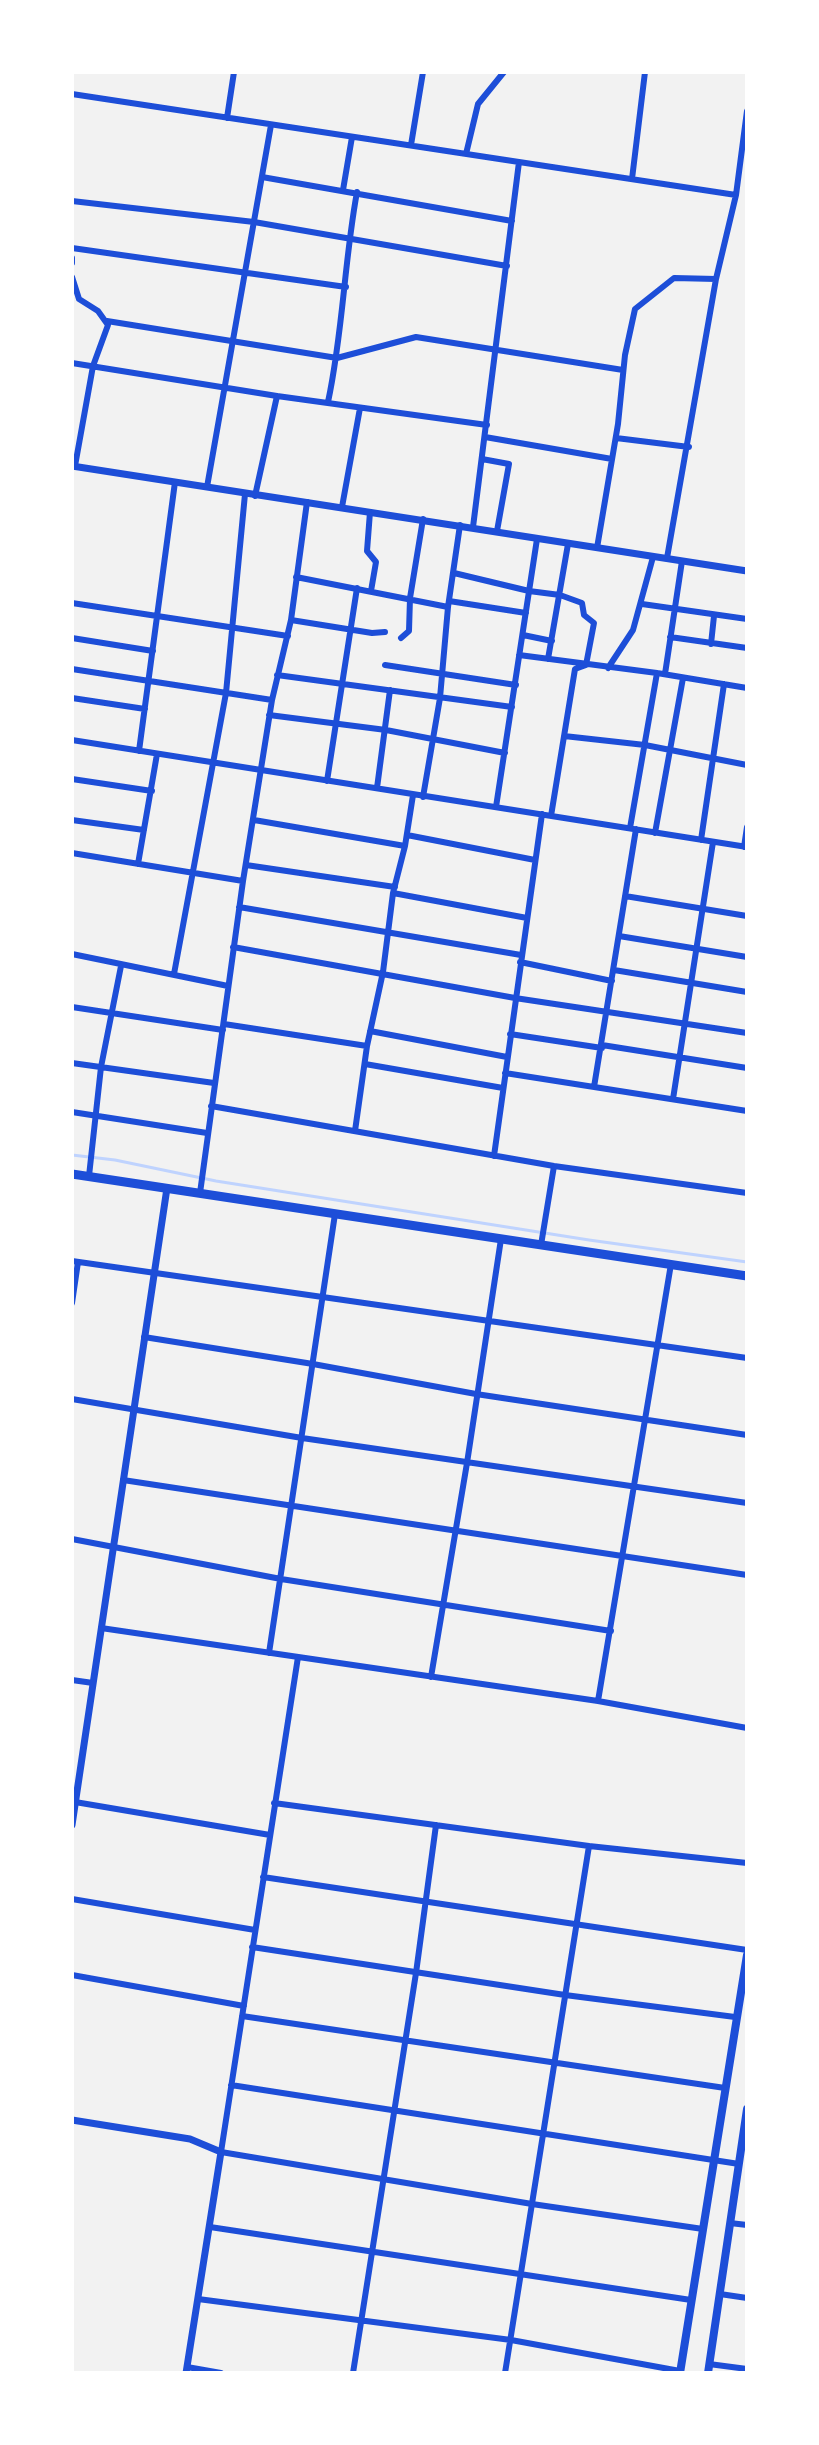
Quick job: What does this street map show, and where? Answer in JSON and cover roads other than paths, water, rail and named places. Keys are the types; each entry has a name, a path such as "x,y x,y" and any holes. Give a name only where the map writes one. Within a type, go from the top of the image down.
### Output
{"highway":[{"path":"72,1174 747,1276"}],"main road":[{"path":"680,2372 747,1953"},
{"path":"708,2369 739,2164 744,2151 747,2109"}],"street":[{"path":"227,118 234,72"},
{"path":"411,145 423,72"},
{"path":"466,154 478,104 504,72"},
{"path":"632,179 645,72"},
{"path":"72,94 736,195"},
{"path":"667,558 689,447 716,279 736,195 747,111"},
{"path":"207,487 271,125"},
{"path":"343,190 352,137"},
{"path":"473,527 519,162"},
{"path":"262,177 512,221"},
{"path":"328,402 337,358 349,238 357,192"},
{"path":"72,201 254,222 507,266"},
{"path":"72,248 346,287"},
{"path":"72,277 79,299 98,311 108,325 93,366 73,466 747,571"},
{"path":"597,548 635,309 674,278 716,279"},
{"path":"107,321 337,358 416,337 623,370"},
{"path":"72,363 487,425"},
{"path":"255,496 277,396"},
{"path":"342,507 360,408"},
{"path":"485,437 612,459"},
{"path":"616,438 689,447"},
{"path":"482,459 509,464 497,531"},
{"path":"139,751 175,482"},
{"path":"174,974 226,693 245,494"},
{"path":"200,1193 243,881 269,715 291,620 307,502"},
{"path":"370,512 367,551 376,562 371,591"},
{"path":"401,638 409,631 410,598 423,519"},
{"path":"423,797 440,698 460,525"},
{"path":"496,807 537,539"},
{"path":"548,659 568,544"},
{"path":"608,668 633,630 653,557"},
{"path":"594,1087 614,970 645,745 676,609 682,561"},
{"path":"454,573 560,595 582,603 584,615 594,623 586,665"},
{"path":"296,577 410,598 526,613"},
{"path":"327,781 357,588"},
{"path":"72,603 288,636"},
{"path":"642,604 747,619"},
{"path":"711,644 714,616"},
{"path":"291,620 350,630 385,632"},
{"path":"523,635 552,641"},
{"path":"670,637 747,648"},
{"path":"72,638 153,651"},
{"path":"519,655 747,688"},
{"path":"385,665 516,685"},
{"path":"551,816 575,669 586,665"},
{"path":"72,669 272,700"},
{"path":"277,675 512,707"},
{"path":"655,833 683,678"},
{"path":"701,840 724,684"},
{"path":"377,788 390,690"},
{"path":"72,698 145,709"},
{"path":"269,715 386,730 505,753"},
{"path":"564,736 645,745 747,765"},
{"path":"72,740 746,847 747,827"},
{"path":"138,864 157,754"},
{"path":"72,779 152,791"},
{"path":"355,1131 367,1046 413,795"},
{"path":"494,1156 542,814"},
{"path":"72,820 144,830"},
{"path":"254,820 405,846"},
{"path":"407,835 535,860"},
{"path":"673,1099 713,842"},
{"path":"72,853 243,881"},
{"path":"246,865 394,890 527,918"},
{"path":"625,896 747,916"},
{"path":"239,907 521,958 612,981"},
{"path":"619,936 747,957"},
{"path":"233,947 515,998 747,1033"},
{"path":"72,954 228,986"},
{"path":"89,1176 101,1067 121,966"},
{"path":"614,970 747,992"},
{"path":"72,1007 367,1046"},
{"path":"370,1031 507,1057"},
{"path":"510,1034 747,1068"},
{"path":"72,1063 214,1083"},
{"path":"365,1064 503,1088"},
{"path":"505,1073 747,1111"},
{"path":"211,1106 554,1166 747,1193"},
{"path":"72,1112 207,1133"},
{"path":"541,1245 554,1166"},
{"path":"72,1825 167,1188"},
{"path":"269,1653 335,1214"},
{"path":"431,1677 501,1239"},
{"path":"72,1303 75,1261 747,1358"},
{"path":"598,1701 671,1264"},
{"path":"144,1337 476,1394 747,1435"},
{"path":"72,1399 302,1438 747,1503"},
{"path":"123,1480 747,1575"},
{"path":"72,1539 281,1579 611,1631"},
{"path":"101,1628 598,1701 747,1728"},
{"path":"221,2373 187,2370 298,1657"},
{"path":"72,1680 93,1683"},
{"path":"75,1802 270,1835"},
{"path":"274,1803 589,1846 747,1863"},
{"path":"353,2373 436,1825"},
{"path":"505,2373 589,1846"},
{"path":"263,1877 747,1953"},
{"path":"72,1899 255,1930"},
{"path":"252,1947 565,1995 735,2017"},
{"path":"72,1975 244,2006"},
{"path":"242,2016 725,2088"},
{"path":"231,2085 739,2164"},
{"path":"72,2120 190,2139 221,2152 382,2180 703,2229"},
{"path":"730,2223 747,2225"},
{"path":"210,2227 691,2300"},
{"path":"720,2294 747,2298"},
{"path":"198,2299 511,2340 680,2372"},
{"path":"708,2369 747,2369"}],"waterway":[{"path":"72,1155 115,1160 216,1181 747,1262"}]}
